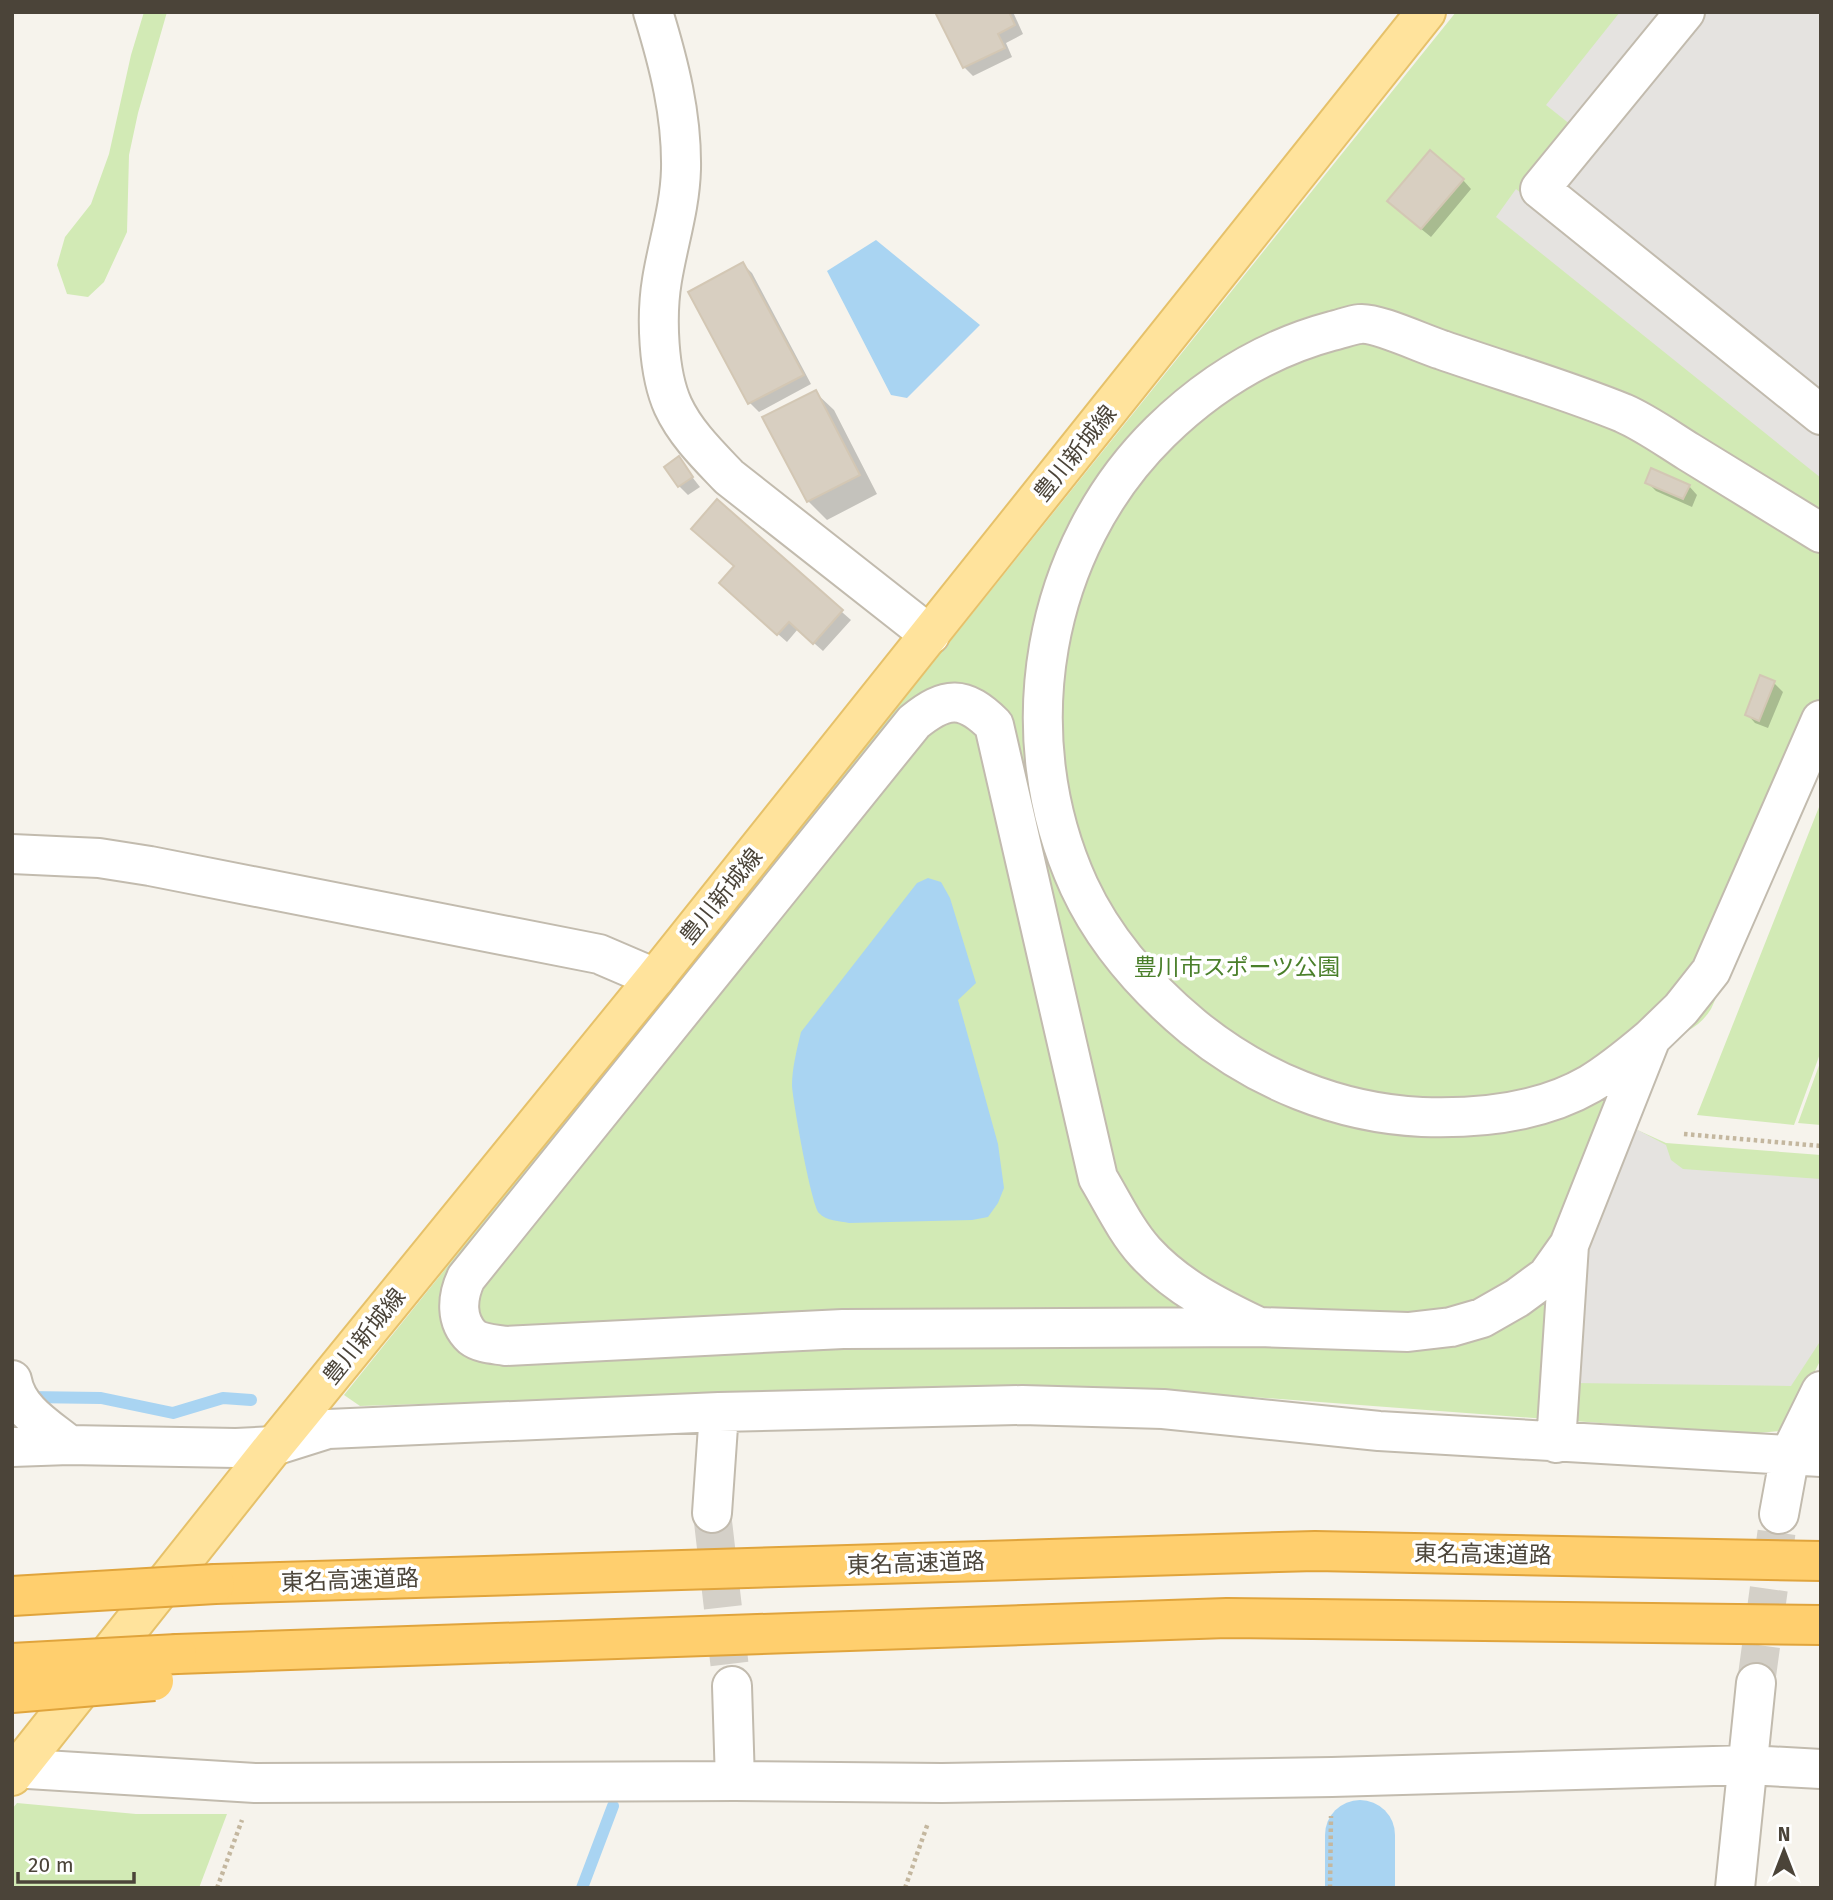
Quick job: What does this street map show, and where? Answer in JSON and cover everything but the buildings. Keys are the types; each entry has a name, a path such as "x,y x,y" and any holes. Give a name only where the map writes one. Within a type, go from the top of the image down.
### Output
{"highway":[{"name":"東名高速道路","path":"12,1596 215,1584 1315,1551 1821,1561"},
{"path":"12,1693 175,1667 477,1645 1227,1618 1821,1625"},
{"path":"12,1663 175,1667"}],"main road":[{"name":"豊川新城線","path":"14,1771 274,1446 655,978 1426,12"}],"street":[{"path":"653,12 673,81 679,118 679,203 662,280 659,308 659,339 673,406 704,451 729,477 930,635"},
{"path":"1685,12 1540,189 1821,415"},
{"path":"1821,533 1628,415 1364,323 1305,338 1275,350 1221,381 1194,401 1144,448 1113,489 1082,540 1066,578 1048,648 1042,719 1049,792 1066,853 1080,889 1097,918 1139,976 1167,1005 1227,1054 1297,1090 1402,1116 1445,1118 1509,1111 1558,1099 1590,1084 1651,1038 1681,1009 1711,971 1821,720"},
{"path":"1259,1327 1206,1302 1173,1279 1144,1251 1098,1178 994,725 981,712 965,703 948,702 931,708 914,722 466,1278 459,1293 459,1312 464,1326 474,1338 506,1346 843,1329 1259,1327 1408,1332 1451,1327 1482,1318 1517,1298 1547,1276 1569,1245 1651,1038"},
{"path":"12,854 99,858 150,866 599,954 655,978"},
{"path":"1556,1443 1569,1245"},
{"path":"12,1380 14,1391 28,1412 69,1445"},
{"path":"1779,1514 1805,1456 1821,1391"},
{"path":"12,1447 69,1445 236,1448 274,1446 328,1429 719,1412 1022,1405 1163,1409 1379,1431 1805,1456"},
{"path":"712,1513 719,1412"},
{"path":"1735,1888 1756,1683"},
{"path":"732,1686 735,1781"},
{"path":"14,1771 255,1783 943,1783 1332,1777 1748,1765 1821,1769"}],"path":[{"path":"1684,1134 1821,1146"},
{"path":"1330,1888 1332,1777"},
{"path":"218,1888 255,1783"},
{"path":"905,1888 943,1783"}],"green space":[{"path":"144,12 167,12 129,155 127,232 104,282 88,297 67,294 57,265 65,237 91,204 109,154 131,55"},
{"name":"豊川市スポーツ公園","path":"1456,12 1821,12 1821,764 1711,1009 1703,1020 1692,1028 1667,1036 1633,1128 1666,1143 1821,1155 1821,1359 1792,1417 1781,1431 1747,1434 1146,1389 1033,1385 360,1406 344,1395"},
{"path":"1821,802 1821,1051 1794,1125 1697,1115"},
{"path":"1821,1060 1821,1125 1798,1123"},
{"path":"17,1803 136,1814 227,1814 199,1888 12,1888 12,1809"}],"shaded area":[{"path":"1620,12 1660,14 1571,125 1546,105"},
{"path":"1703,12 1821,12 1821,392 1565,189 1566,179"},
{"path":"1516,189 1821,437 1821,478 1496,217"},
{"path":"1634,1128 1666,1145 1671,1160 1683,1169 1821,1179 1821,1340 1791,1386 1574,1383 1585,1254"}],"water":[{"path":"876,240 980,325 907,398 891,395 827,271"},
{"path":"928,878 941,882 950,898 976,983 958,1000 998,1144 1004,1188 988,1217 972,1220 849,1223 829,1219 819,1213 816,1206 793,1096 793,1072 801,1032 917,883"}],"waterway":[{"path":"27,1397 101,1398 173,1413 223,1398 251,1400"},
{"path":"582,1888 613,1806"},
{"path":"1360,1835 1360,1888"}],"tunnel":[{"path":"712,1513 732,1686"},
{"path":"1756,1683 1779,1514"}]}
